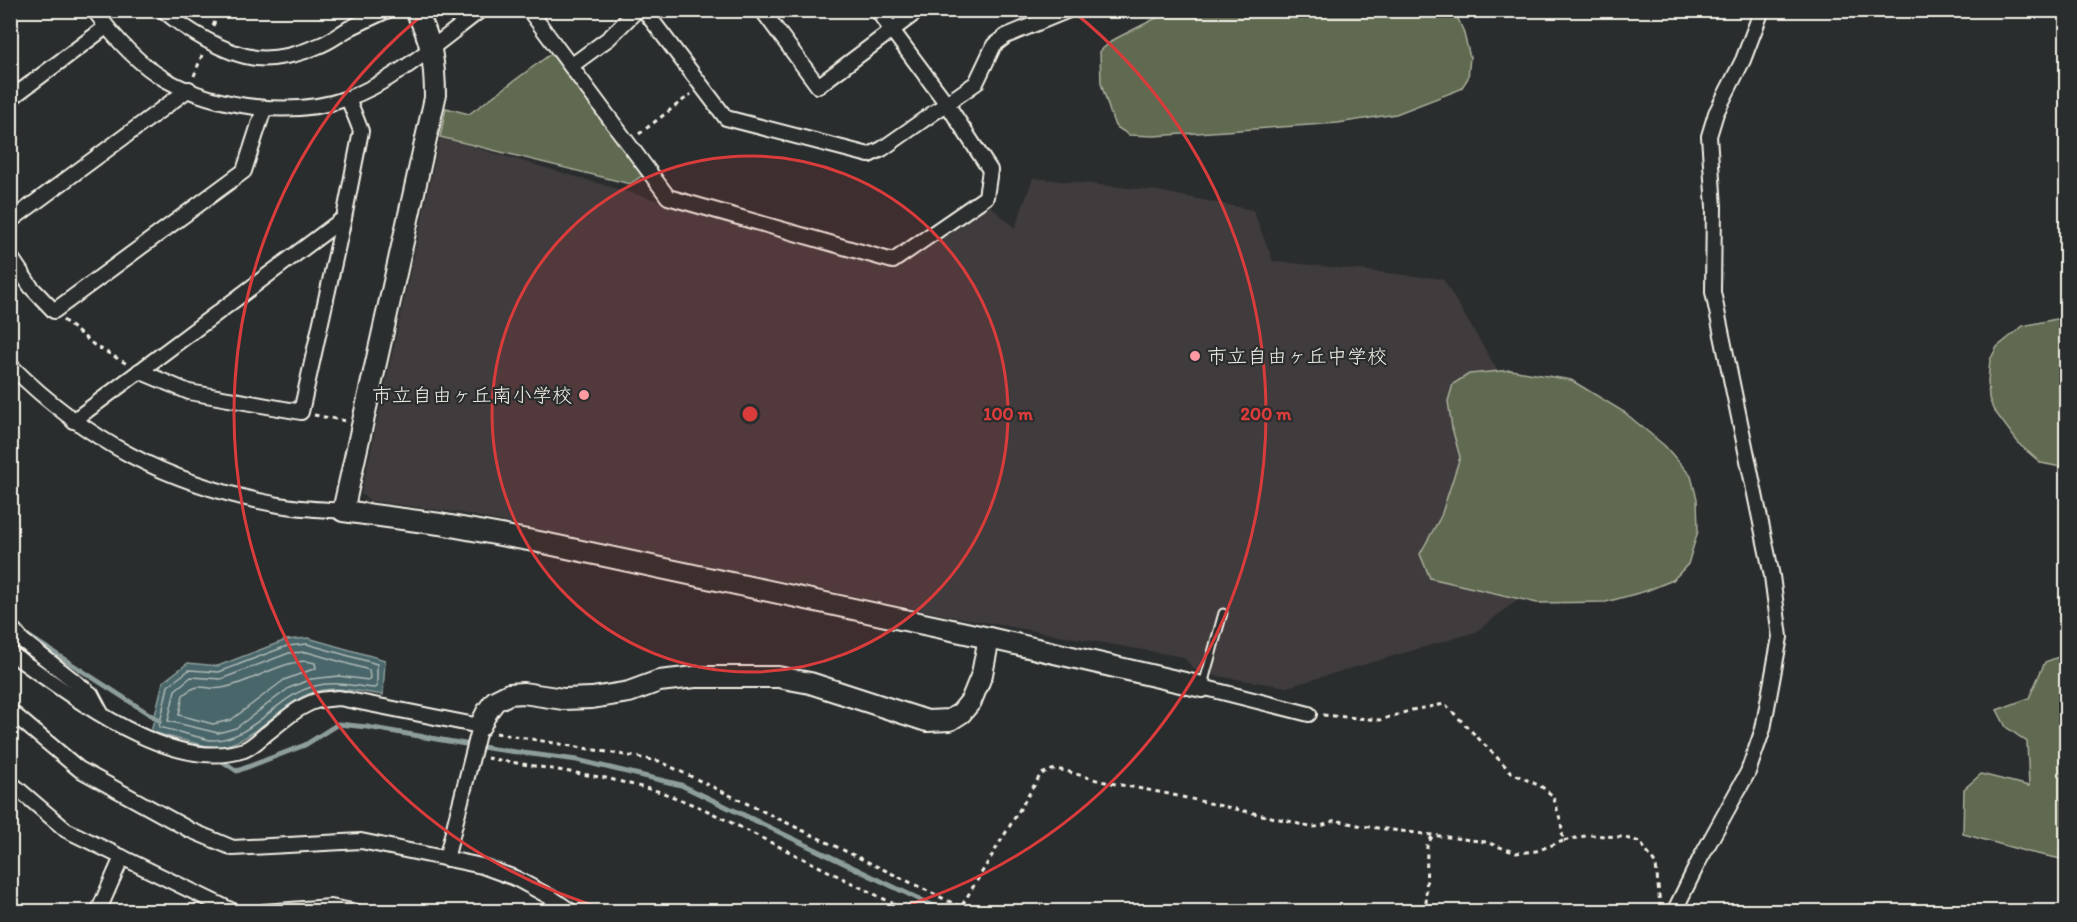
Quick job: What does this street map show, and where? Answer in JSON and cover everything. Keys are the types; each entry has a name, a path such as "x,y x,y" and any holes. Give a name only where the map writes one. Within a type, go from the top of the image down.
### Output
{"street":[{"path":"94,10 106,27 137,58 165,80 233,104 264,109 295,108 348,99 383,82 481,10"},
{"path":"163,10 187,29 235,53 257,58 282,57 301,53 388,10"},
{"path":"343,511 435,98 432,47 415,10"},
{"path":"529,10 668,197 893,261 986,196 990,170 947,104 877,10"},
{"path":"571,66 609,38 637,10"},
{"path":"644,10 726,118 869,154 882,149 976,83 994,45 1006,36 1069,10"},
{"path":"762,10 818,86 919,10"},
{"path":"1674,912 1748,772 1763,729 1780,637 1772,576 1713,292 1714,207 1709,136 1716,112 1743,60 1762,10"},
{"path":"10,99 106,27"},
{"path":"10,221 189,89"},
{"path":"139,371 189,392 301,412 345,218 362,131 348,99"},
{"path":"10,256 31,286 54,310 244,171 264,109"},
{"path":"73,421 345,218"},
{"path":"10,365 73,421 122,452 199,485 276,505 440,524 539,542 988,638 1309,714"},
{"path":"10,626 23,641 91,694 102,715"},
{"path":"446,859 480,726 495,701 509,694 523,693 563,699 592,698 629,692 659,681 695,677 778,678 810,682 927,721 950,720 961,713 971,700 982,674 988,638"},
{"path":"10,653 102,715 155,743 195,754 228,754 247,749 295,712 315,702 339,698 480,726"},
{"path":"10,711 79,769 190,830 233,848 361,841 482,866 515,878 573,912"},
{"path":"10,782 66,830 216,907 235,912"},
{"path":"98,912 122,857"},
{"path":"262,912 330,909 357,912"}],"lane":[{"path":"1202,687 1223,613"}],"path":[{"path":"628,142 702,86"},
{"path":"54,310 94,345 139,371"},
{"path":"301,412 362,424"},
{"path":"1309,714 1380,720 1412,710 1444,704 1512,773 1542,787 1553,796 1561,822 1563,841"},
{"path":"480,726 502,735 659,761 970,912"},
{"path":"474,756 606,778 662,792 704,809 910,912"},
{"path":"958,912 1041,774 1055,770 1293,822 1306,827 1322,827 1335,820 1362,826 1486,842 1516,853 1536,851 1588,835 1622,837 1640,842 1656,865 1662,912"},
{"path":"1426,912 1427,845 1433,835"}],"shaded area":[{"path":"440,137 894,270 989,205 1015,228 1033,178 1158,191 1253,210 1273,261 1443,279 1534,432 1556,570 1476,632 1287,687 1198,673 1183,657 944,615 461,513 370,501 361,494"}],"green space":[{"path":"1454,10 1463,30 1470,57 1468,78 1461,89 1396,114 1338,123 1154,136 1129,135 1115,126 1101,83 1100,51 1113,40 1170,11"},
{"path":"552,53 643,175 630,184 440,137 446,108 469,114"},
{"path":"2066,317 2066,468 2041,463 2020,445 1993,409 1989,398 1988,381 1990,360 1997,347 2023,326"},
{"path":"1511,370 1571,380 1624,412 1665,446 1691,476 1697,499 1698,531 1688,564 1673,580 1646,591 1606,602 1537,603 1430,578 1420,554 1441,516 1460,457 1448,401 1453,384 1469,374"},
{"path":"2066,654 2066,860 1963,834 1964,789 1981,774 2029,786 2027,742 2006,727 1997,710 2029,698 2045,662"}],"water":[{"path":"308,638 385,660 383,695 340,689 314,692 300,698 239,741 225,745 210,747 151,732 163,682 188,663 218,666 286,640"}],"waterway":[{"path":"22,632 160,721"},
{"path":"216,757 237,771 305,745 338,724 577,760 681,785 946,912"}],"place":[{"name":"市立自由ヶ丘中学校","path":"1195,356"},
{"name":"市立自由ヶ丘南小学校","path":"584,395"}]}
